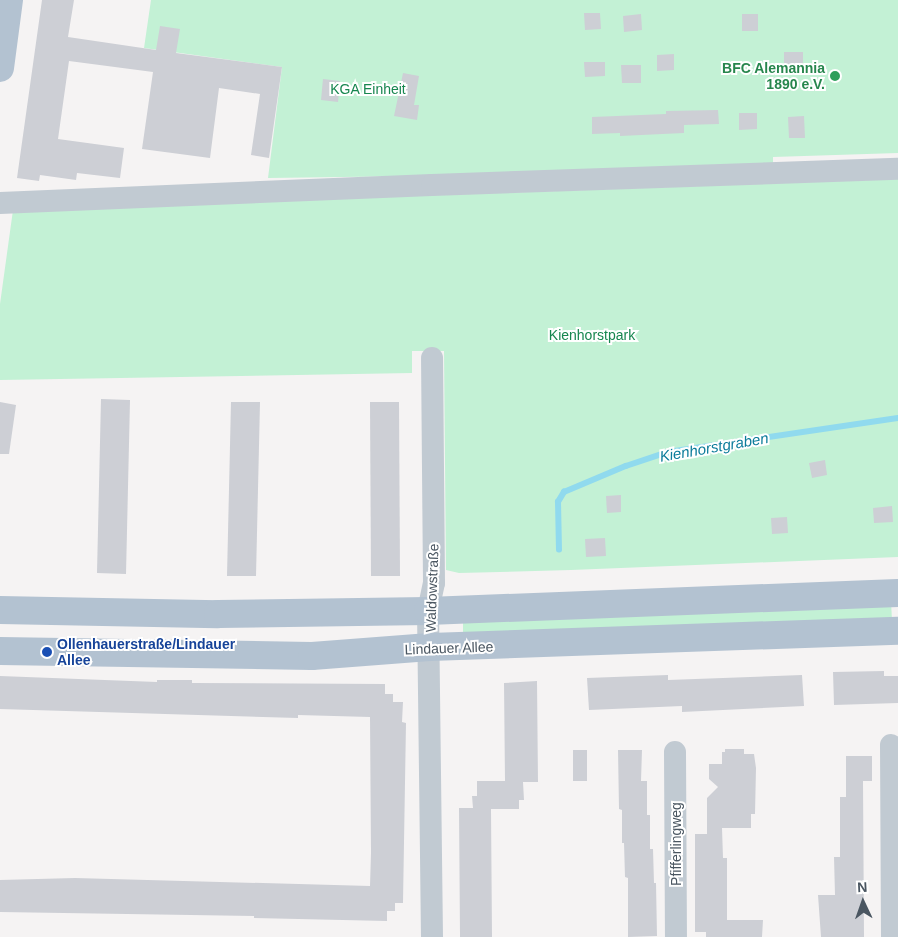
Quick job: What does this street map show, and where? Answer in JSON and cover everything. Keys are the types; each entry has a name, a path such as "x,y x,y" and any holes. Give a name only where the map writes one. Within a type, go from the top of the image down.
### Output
{"main road":[{"path":"0,68 9,0"},
{"path":"0,610 218,614 428,611 898,593"},
{"name":"Lindauer Allee","path":"0,651 312,656 430,647 898,631"}],"street":[{"path":"0,203 442,184 898,169"},
{"name":"Waldowstraße","path":"432,358 434,582 428,611 430,647 432,937"},
{"path":"891,745 892,937"},
{"name":"Pfifferlingweg","path":"676,752 676,937"}],"green space":[{"name":"KGA Einheit","path":"151,0 898,0 898,153 773,157 773,171 268,178 282,67 144,48"},
{"name":"Kienhorstpark","path":"898,179 898,557 571,570 459,573 446,570 444,351 412,351 412,373 0,380 0,304 13,210"},
{"path":"891,601 892,621 463,637 463,618"}],"building":[{"path":"42,0 74,0 68,37 156,50 160,26 180,29 176,53 282,67 269,158 251,155 260,94 219,88 210,158 142,149 153,72 69,61 58,139 124,148 120,178 77,173 76,180 40,175 39,181 17,178"},
{"path":"584,13 600,13 601,29 585,30"},
{"path":"641,14 642,30 624,32 623,16"},
{"path":"742,14 758,14 758,31 742,31"},
{"path":"784,52 803,52 803,69 784,70"},
{"path":"674,54 674,70 657,71 657,55"},
{"path":"584,62 605,62 605,76 585,77"},
{"path":"621,65 641,65 641,83 622,83"},
{"path":"403,73 419,76 414,105 419,105 417,120 394,116"},
{"path":"323,79 340,81 338,102 321,100"},
{"path":"718,110 719,124 684,125 684,133 620,136 620,133 592,134 592,117 666,114 666,111"},
{"path":"739,113 757,113 757,129 739,130"},
{"path":"804,116 805,138 789,138 788,117"},
{"path":"101,399 130,400 126,574 97,573"},
{"path":"0,402 16,405 9,454 0,454"},
{"path":"231,402 260,402 256,576 227,576"},
{"path":"370,402 399,402 400,576 371,576"},
{"path":"825,460 827,475 812,478 809,463"},
{"path":"621,495 621,512 607,513 606,496"},
{"path":"892,506 893,522 874,523 873,508"},
{"path":"787,517 788,533 772,534 771,518"},
{"path":"605,538 606,556 586,557 585,539"},
{"path":"884,671 884,676 898,676 898,703 834,705 833,672"},
{"path":"668,675 668,680 802,675 804,706 682,712 682,706 589,710 587,678"},
{"path":"0,676 157,682 157,680 192,680 192,683 385,684 385,694 393,694 393,702 403,702 402,722 406,723 403,903 395,903 395,911 387,911 387,921 254,918 254,916 0,912 0,880 75,878 370,886 371,853 370,717 298,715 298,718 0,709"},
{"path":"537,681 538,782 523,782 524,800 519,800 519,809 491,809 492,937 460,937 459,808 473,808 472,796 477,796 477,781 505,781 504,683"},
{"path":"725,749 744,749 744,754 754,754 756,768 755,814 751,814 751,828 722,828 723,858 727,858 727,920 763,920 762,937 706,937 706,932 695,932 695,834 707,834 707,798 718,787 709,779 709,764 722,764 722,752 725,752"},
{"path":"573,750 587,750 587,781 573,781"},
{"path":"618,750 642,750 641,781 647,781 650,849 653,849 654,883 656,883 657,936 628,937 628,878 625,877 624,843 622,843 622,810 619,809"},
{"path":"846,756 872,756 872,781 863,781 864,937 821,937 818,895 835,895 834,857 840,857 840,797 846,797"}],"waterway":[{"name":"Kienhorstgraben","path":"559,550 558,502 564,492 626,466 668,452 898,418"}],"place":[{"name":"BFC Alemannia 1890 e.V.","path":"835,76"},
{"name":"Ollenhauerstraße/Lindauer Allee","path":"47,652"}]}
